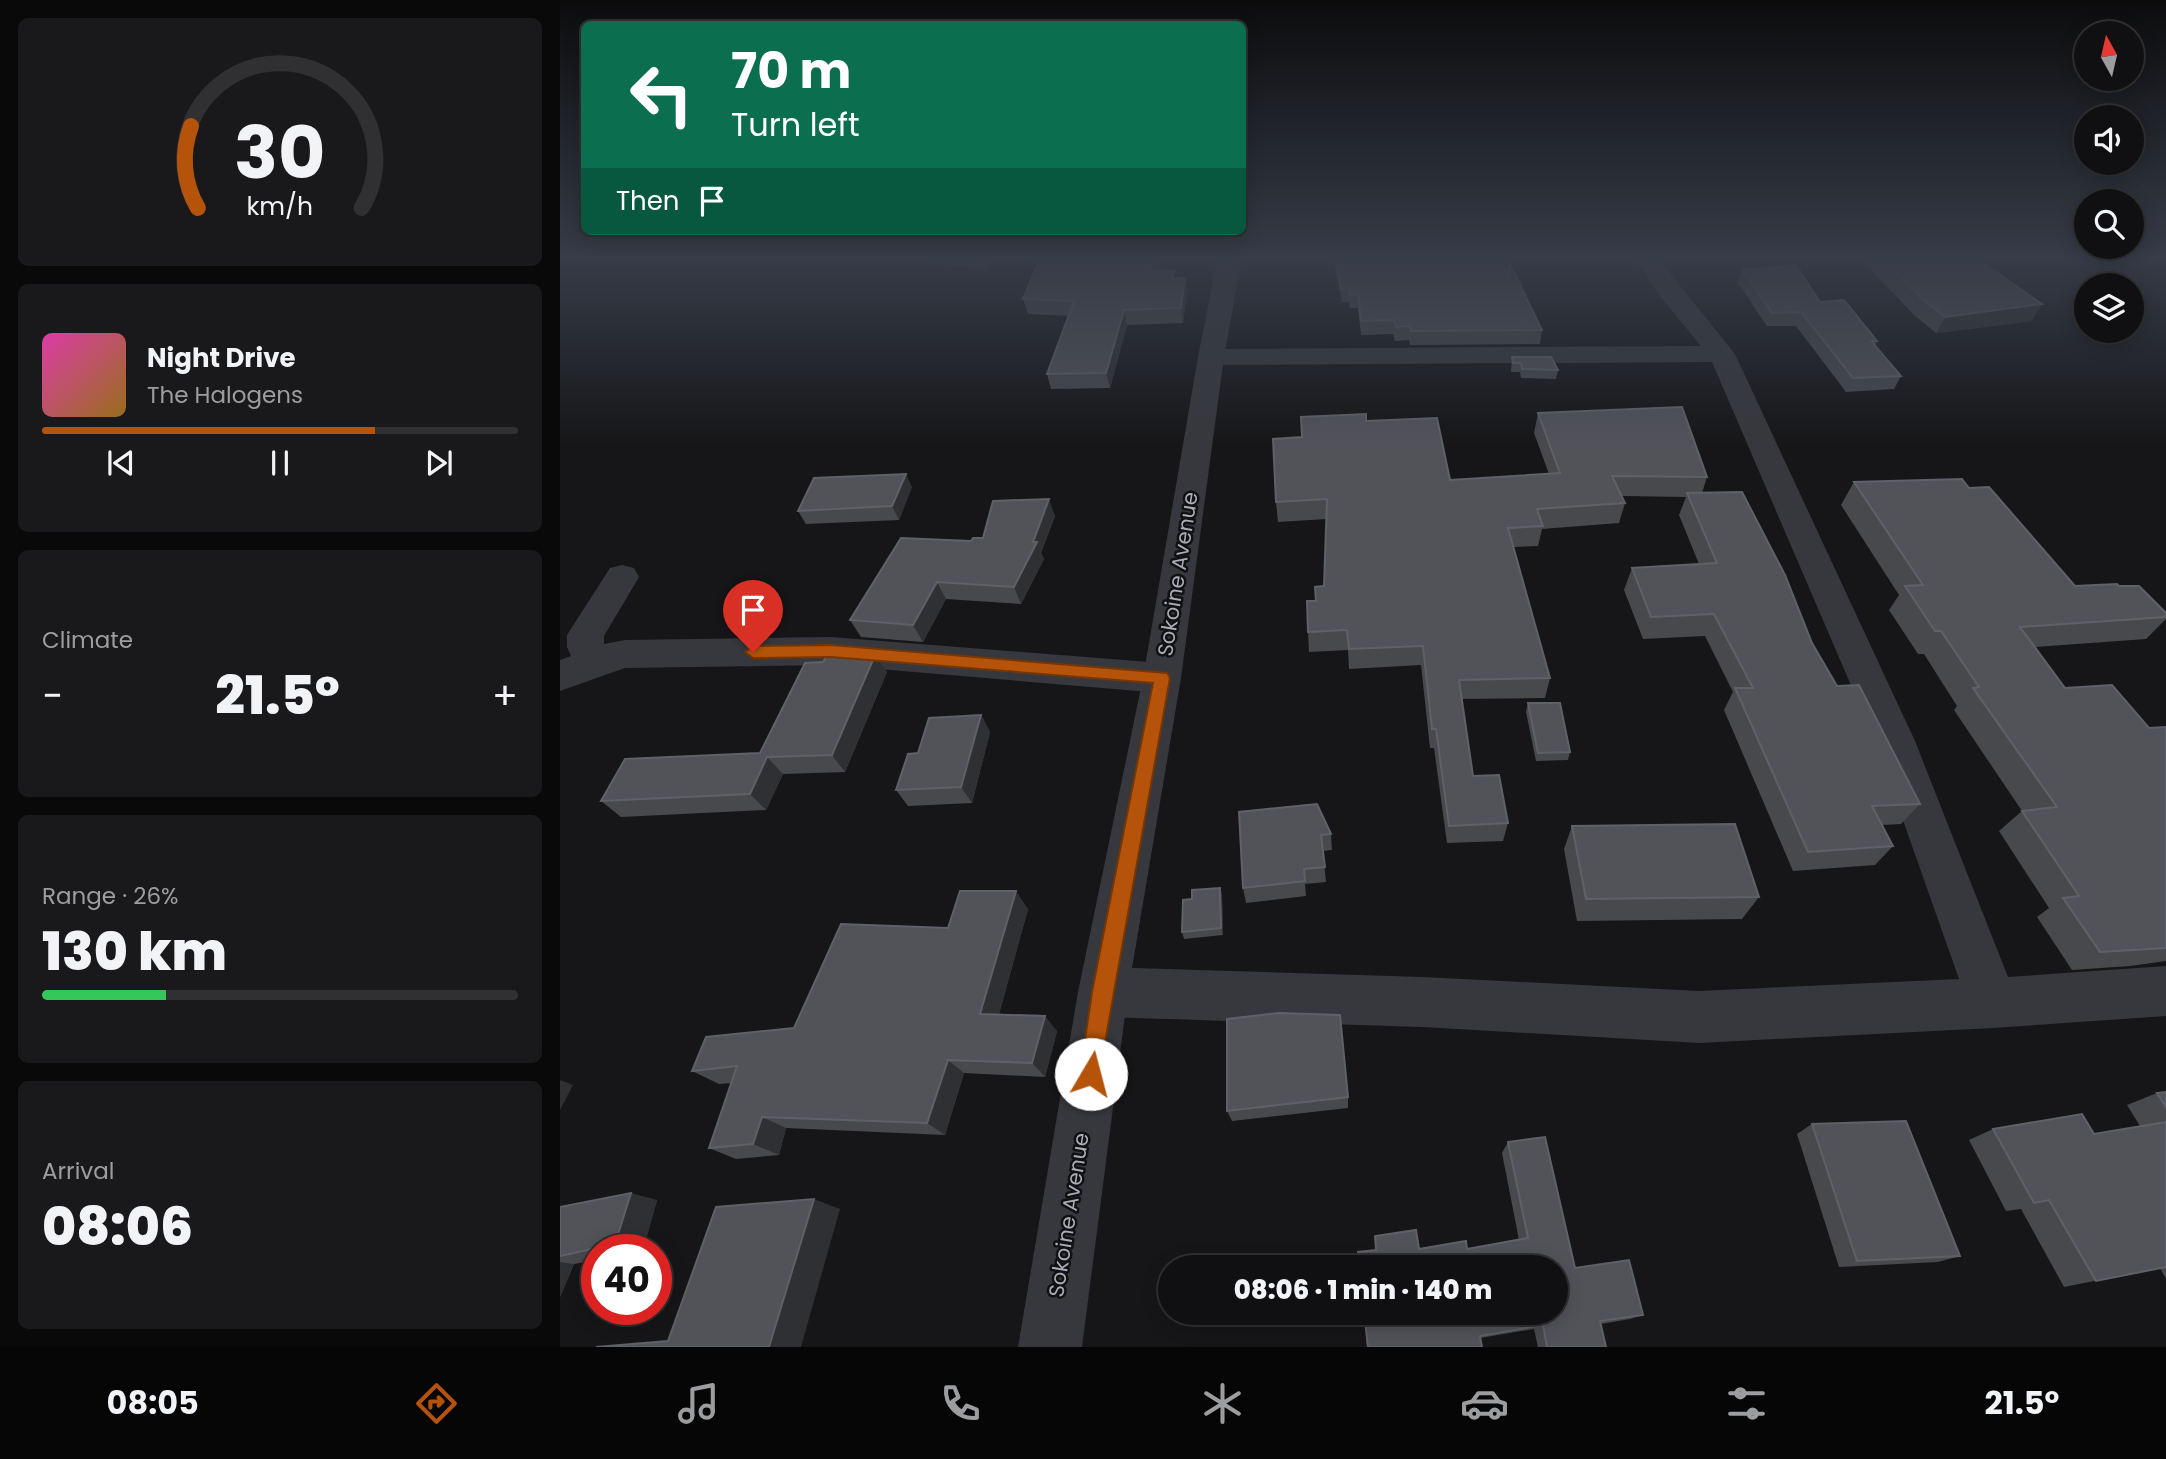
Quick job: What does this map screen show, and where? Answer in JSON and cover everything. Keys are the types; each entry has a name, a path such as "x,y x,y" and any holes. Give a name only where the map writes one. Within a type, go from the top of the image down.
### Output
{"street":[{"name":"Sokoine Avenue","path":"1049,1347 1103,992 1162,678 1218,319"},
{"path":"1692,319 1722,354 1895,741 1993,1003"},
{"path":"1211,357 1722,354"},
{"path":"599,660 589,654 585,646 586,635 622,577"},
{"path":"560,676 599,660 649,653 831,651 1162,678"},
{"path":"1103,992 1423,1002 1699,1017 1993,1003 2166,990"}],"building":[{"path":"1067,319 1121,319 1106,373 1047,374"},
{"path":"1361,319 1537,319 1542,330 1411,331 1410,326 1396,327 1394,320 1361,321"},
{"path":"1806,319 1859,319 1877,341 1871,341 1901,376 1853,378"},
{"path":"1512,357 1551,357 1558,370 1522,369 1521,363 1513,363"},
{"path":"1682,407 1707,477 1612,476 1625,503 1537,509 1543,526 1508,528 1550,678 1459,680 1473,776 1499,775 1508,823 1449,826 1436,729 1432,729 1423,646 1349,649 1347,630 1308,632 1307,601 1316,601 1315,587 1324,586 1327,499 1276,502 1273,439 1302,437 1301,417 1366,414 1366,421 1437,418 1450,480 1560,473 1538,413"},
{"path":"906,474 892,506 798,511 814,478"},
{"path":"1962,479 1969,488 1989,487 2075,586 2139,586 2166,613 2166,617 2020,627 2065,688 2112,685 2149,728 2166,727 2166,948 2100,952 2063,898 2079,896 2022,811 2057,807 1973,688 1979,687 1941,631 1935,631 1905,586 1923,585 1854,482"},
{"path":"1742,492 1785,575 1812,643 1837,686 1859,685 1920,804 1872,806 1893,846 1808,852 1735,688 1753,688 1714,614 1651,617 1632,568 1717,563 1687,493"},
{"path":"1049,499 1033,542 1037,542 1014,587 937,582 913,625 850,620 901,538 971,541 973,538 983,538 993,501"},
{"path":"830,651 875,655 832,755 767,757 750,794 601,801 625,759 760,753 805,663 823,662"},
{"path":"1528,703 1560,703 1570,752 1538,753"},
{"path":"981,715 961,787 896,790 908,754 918,753 929,718"},
{"path":"1317,804 1331,834 1321,835 1325,867 1304,869 1305,881 1243,888 1239,812"},
{"path":"1735,824 1759,897 1586,899 1572,826"},
{"path":"1220,888 1221,928 1182,932 1183,900 1192,899 1192,890"},
{"path":"960,891 1016,891 980,1014 1045,1016 1032,1063 948,1060 927,1123 762,1117 753,1144 709,1148 737,1066 692,1071 706,1037 794,1028 841,924 948,928"},
{"path":"1279,1013 1340,1015 1348,1097 1227,1111 1227,1019"},
{"path":"2166,1092 2166,1107 2157,1093"},
{"path":"2082,1114 2094,1134 2166,1122 2166,1267 2096,1281 2049,1200 2034,1203 1993,1129"},
{"path":"1906,1121 1960,1256 1857,1261 1812,1124"},
{"path":"1545,1137 1575,1268 1629,1260 1643,1315 1600,1321 1606,1347 1547,1347 1543,1325 1568,1325 1568,1255 1358,1255 1358,1252 1376,1250 1375,1236 1416,1230 1419,1249 1466,1241 1467,1249 1528,1238 1508,1142"},
{"path":"631,1193 618,1234 581,1234 581,1251 560,1256 560,1207"},
{"path":"814,1199 769,1347 596,1347 668,1341 716,1207"},
{"path":"1365,1325 1543,1325 1480,1336 1482,1347 1368,1347"}],"route":[{"path":"753,652 831,651 1162,678 1103,992 1091,1074"}]}
